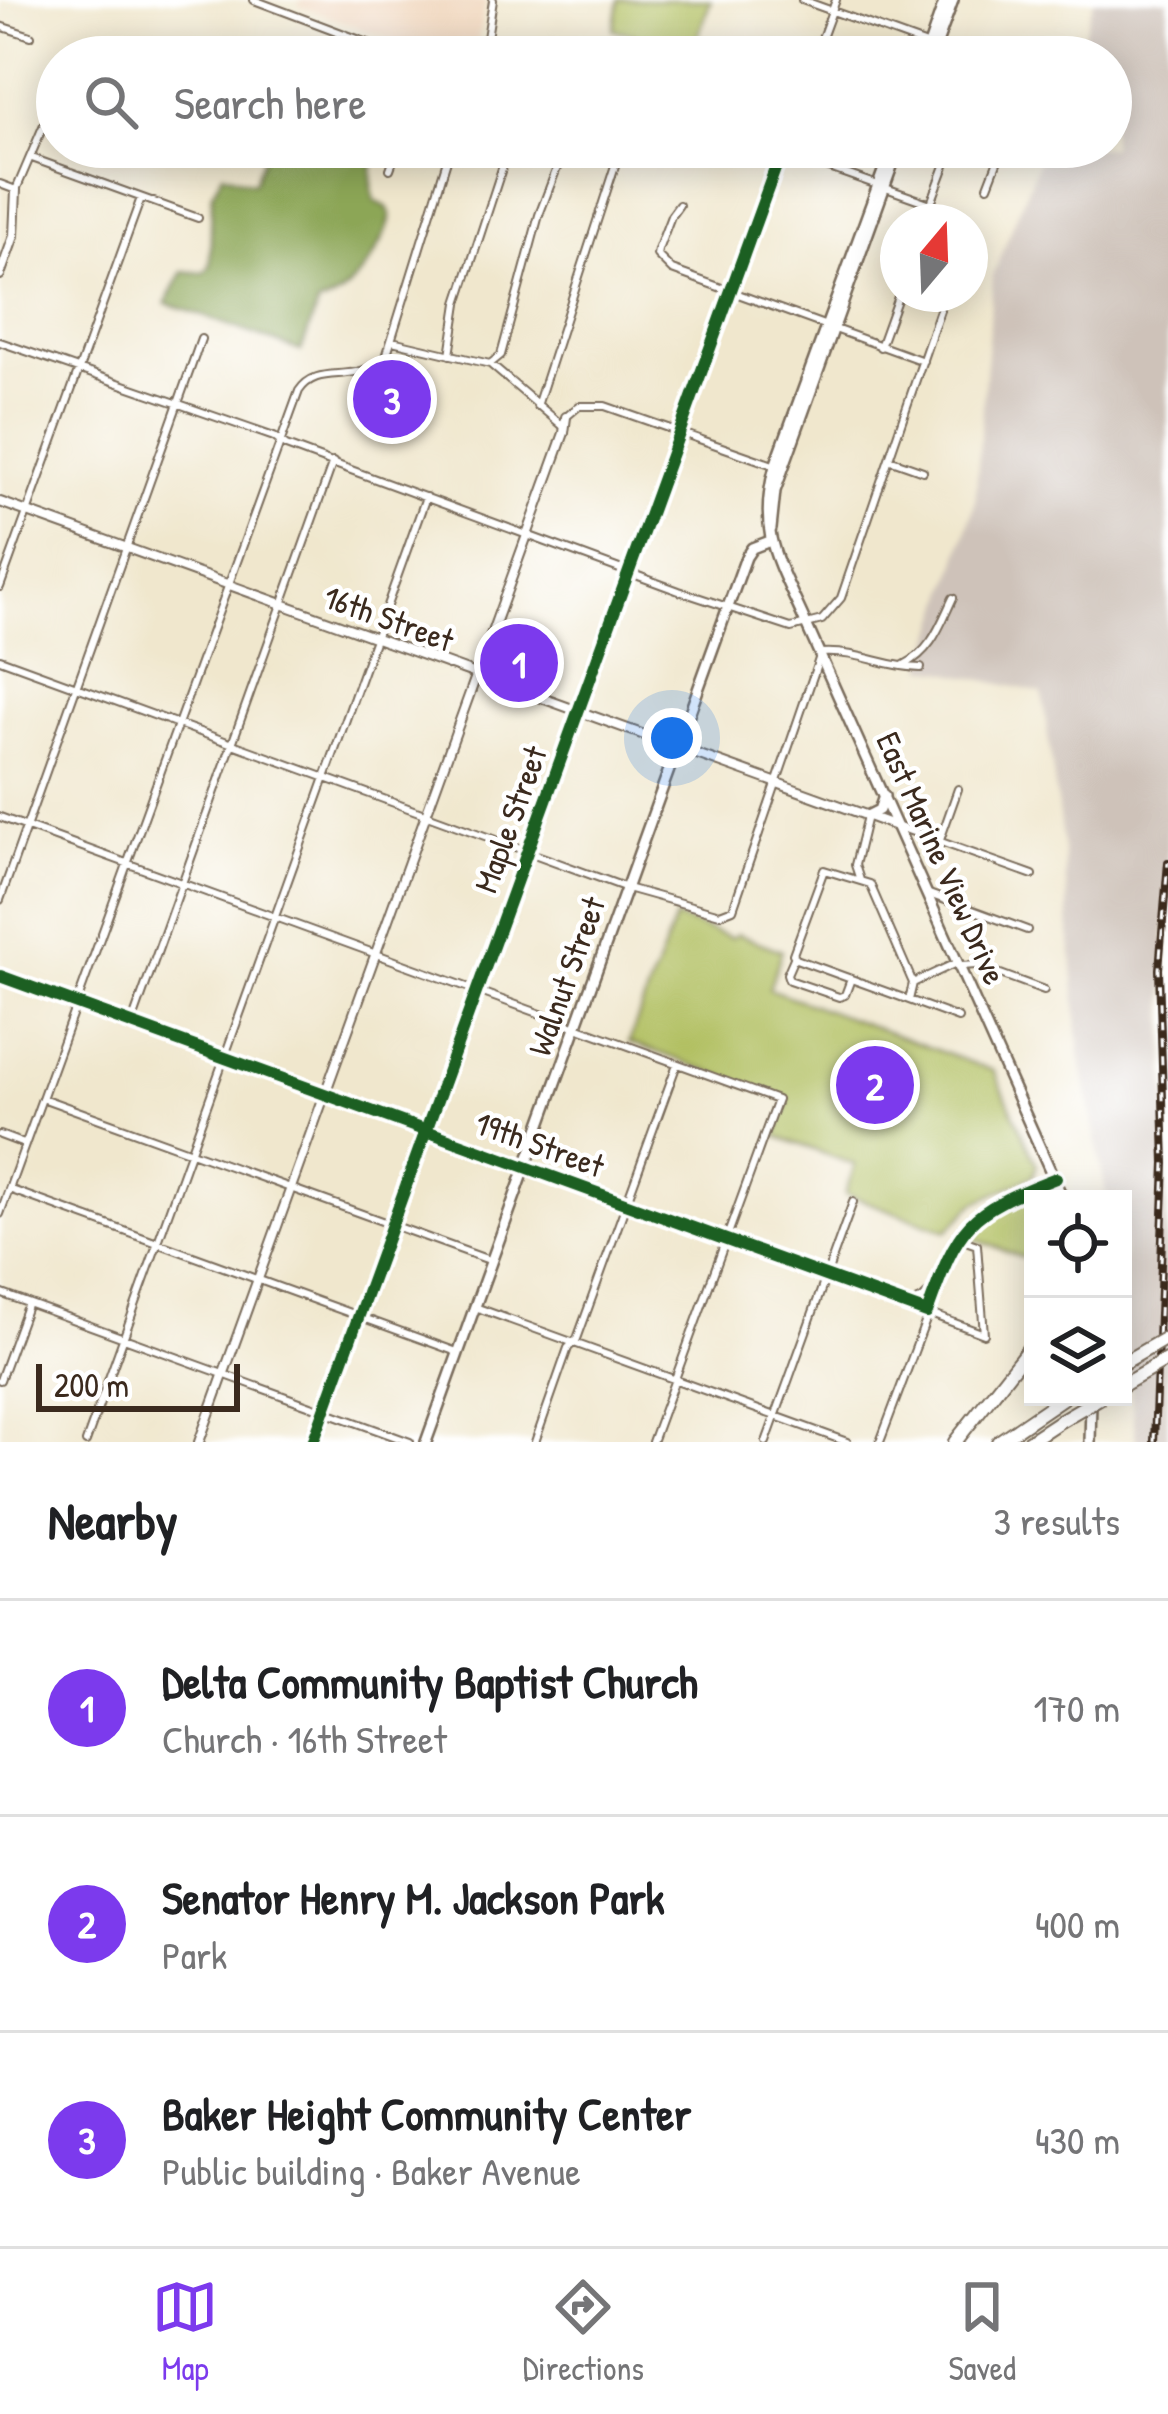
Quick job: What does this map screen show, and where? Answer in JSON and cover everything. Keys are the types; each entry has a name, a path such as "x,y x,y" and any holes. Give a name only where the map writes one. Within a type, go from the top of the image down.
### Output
{"highway":[{"path":"1132,1358 1168,1337"},
{"path":"955,1442 1024,1356"},
{"path":"1132,1379 1168,1359"},
{"path":"998,1442 1050,1406"},
{"path":"1028,1442 1085,1406"}],"main road":[{"path":"936,36 949,0"},
{"name":"East Marine View Drive","path":"888,168 766,506 770,541 1061,1190"},
{"name":"Walnut Street","path":"426,1442 746,556 752,548 770,541"},
{"path":"867,816 878,810 884,796"},
{"path":"1090,1442 1092,1406"}],"street":[{"path":"254,0 350,36"},
{"path":"487,36 493,0"},
{"path":"802,0 892,36"},
{"path":"823,36 836,0"},
{"path":"0,26 31,37"},
{"path":"0,275 14,236 16,190 36,147"},
{"path":"32,158 36,159"},
{"path":"60,168 198,218"},
{"path":"0,1214 280,441 307,380 369,371 386,357 446,168"},
{"path":"450,355 458,303 502,168"},
{"path":"490,364 501,355 539,214 558,168"},
{"path":"537,406 614,168"},
{"name":"Maple Street","path":"313,1442 775,168"},
{"path":"830,168 931,204 944,168"},
{"path":"988,186 995,168"},
{"path":"0,184 16,190"},
{"path":"0,587 141,197"},
{"path":"679,205 670,216 657,255 671,270 922,362"},
{"path":"880,347 893,312"},
{"path":"0,342 180,403 778,625 807,626 822,620 837,605 939,312"},
{"path":"0,900 201,339"},
{"path":"392,341 490,364 537,406 565,422"},
{"path":"199,1442 478,676 565,422 579,406 605,406 779,467"},
{"path":"889,458 922,471"},
{"path":"131,1024 333,462"},
{"path":"86,1442 426,497"},
{"name":"16th Street","path":"0,502 1033,874"},
{"path":"898,668 920,657 932,642 953,598"},
{"path":"0,659 628,887 727,914 742,884 821,652 847,650 898,668 921,668"},
{"path":"940,840 958,789"},
{"path":"860,880 855,865 867,816"},
{"path":"0,818 777,1100 652,1442"},
{"path":"851,980 845,995 839,997 789,980 787,974 824,870 870,884 914,982 909,1000"},
{"path":"928,894 1027,930"},
{"path":"794,958 958,1018"},
{"path":"914,982 961,964 1044,990"},
{"name":"19th Street","path":"0,976 984,1334 977,1246 957,1238"},
{"path":"535,1442 676,1064"},
{"path":"42,1098 492,1262"},
{"path":"0,1135 24,1144"},
{"path":"880,1442 957,1238 969,1222 996,1203 1056,1178"},
{"path":"9,1189 459,1352"},
{"path":"766,1442 854,1202"},
{"path":"909,1306 937,1286"},
{"path":"0,1293 410,1442"},
{"path":"0,1380 28,1304"},
{"path":"475,1307 847,1442"}],"shaded area":[{"path":"301,0 486,0 479,36 381,36 299,6"},
{"path":"1094,0 1168,0 1168,1442 1136,1442 1132,1190 1105,1190 1080,1055 1063,846 1042,693 924,667 975,503 993,275 1036,168 1132,168 1132,36 1083,36"}],"green space":[{"path":"619,0 711,0 698,36 635,36 614,30"},
{"path":"259,168 372,168 375,201 391,215 365,269 342,292 318,304 301,351 166,303 183,271 204,273 210,266 212,194 223,173 254,183"},
{"path":"675,918 782,951 769,989 994,1071 1037,1165 1033,1176 975,1203 947,1231 845,1194 855,1165 776,1136 789,1100 629,1042"},
{"path":"1024,1199 1024,1258 968,1237 985,1217"}],"railway":[{"path":"1154,1442 1165,1163 1159,969 1168,862"}],"cycle path":[{"path":"313,1442 775,168"},
{"path":"0,976 927,1313 948,1259 970,1225 1002,1201 1056,1178"}],"place":[{"name":"Baker Height Community Center","path":"392,399"},
{"name":"Delta Community Baptist Church","path":"519,663"},
{"name":"Senator Henry M. Jackson Park","path":"875,1085"}]}
